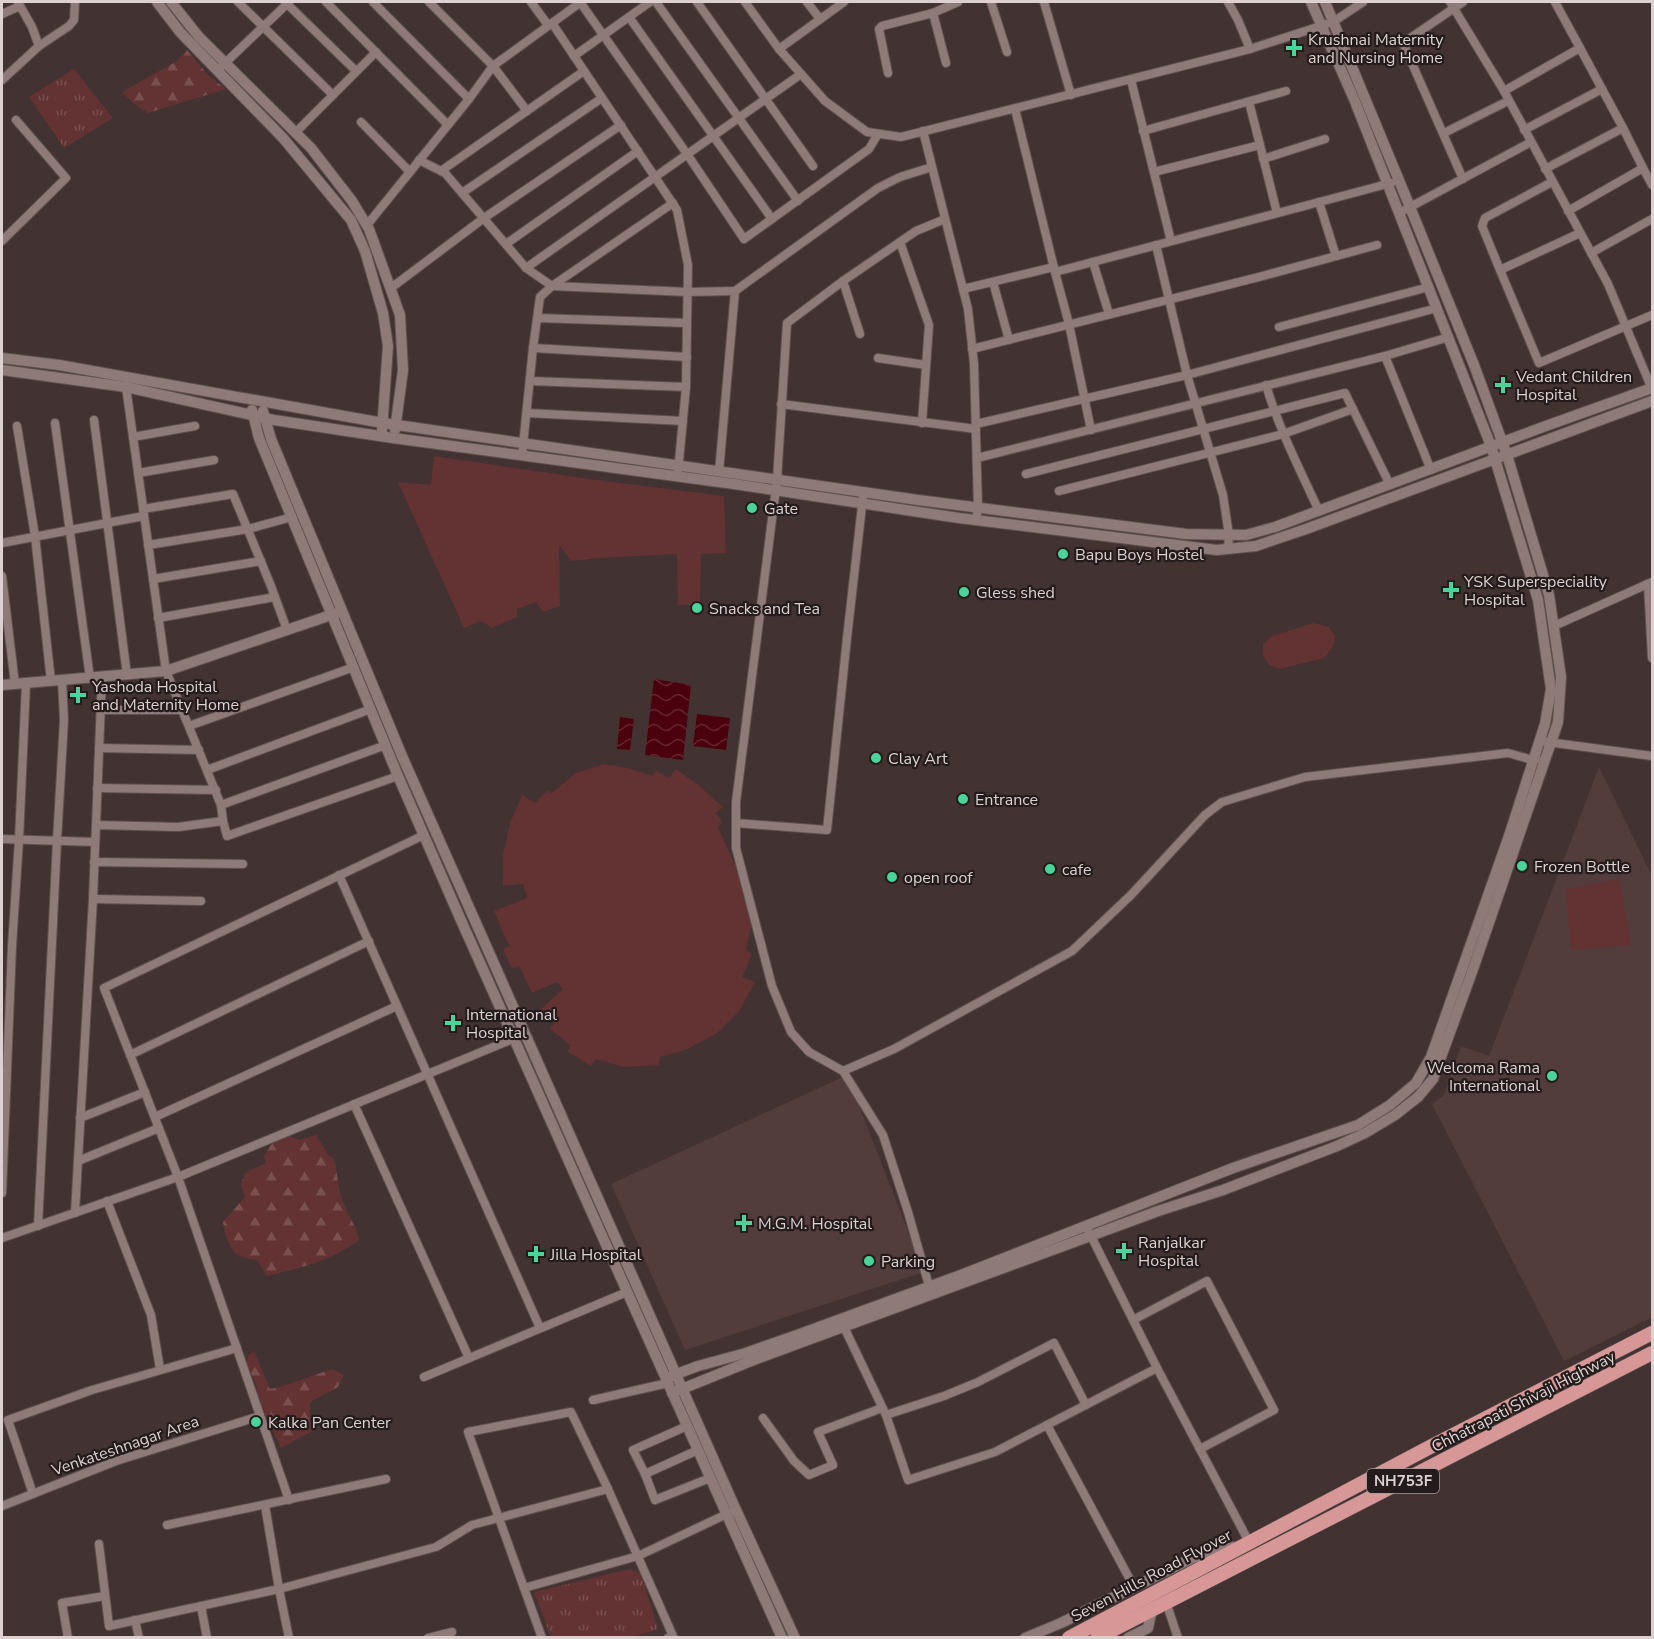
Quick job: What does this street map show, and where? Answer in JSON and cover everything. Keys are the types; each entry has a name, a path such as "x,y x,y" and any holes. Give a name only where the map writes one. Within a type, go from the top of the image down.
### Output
{"highway":[{"name":"Chhatrapati Shivaji Highway","path":"1249,1542 1653,1333"},
{"name":"Chhatrapati Shivaji Highway","path":"1152,1609 1653,1353"},
{"name":"Seven Hills Road Flyover","path":"1069,1638 1249,1542"},
{"name":"Seven Hills Road Flyover","path":"1096,1638 1152,1609"}],"street":[{"path":"2,80 39,46 69,27 74,20 75,2"},
{"path":"157,2 180,32 311,148 352,201 367,225 400,315 402,370 393,438"},
{"path":"171,2 221,67 351,220 365,251 383,313 388,346 382,436"},
{"path":"238,2 333,95"},
{"path":"221,67 287,2 356,71"},
{"path":"326,2 448,125"},
{"path":"373,2 469,99"},
{"path":"429,2 493,66 527,111"},
{"path":"531,2 574,56 677,210 688,265 686,387 678,471"},
{"path":"574,56 650,2"},
{"path":"656,2 798,201"},
{"path":"697,2 813,166"},
{"path":"745,2 779,49 825,101 867,132 901,137 1250,49 1333,22 1363,2"},
{"path":"807,2 820,19"},
{"path":"779,49 844,2"},
{"path":"888,73 879,29 885,24 933,13 956,2"},
{"path":"991,2 1007,51"},
{"path":"1044,2 1071,95"},
{"path":"1228,2 1250,49"},
{"path":"1311,2 1354,99 1496,459 1538,600 1551,689 1545,724 1545,758 1479,938"},
{"path":"593,1400 673,1383 844,1327 1088,1231 1233,1168 1360,1130 1395,1114 1418,1098 1433,1079 1533,760 1558,722 1561,677 1549,595 1507,455 1474,365 1325,2"},
{"path":"1462,179 1403,43 1452,5 1463,2"},
{"path":"1555,2 1653,185"},
{"path":"367,225 493,66 577,3 603,35 744,239 869,149 878,134"},
{"path":"2,14 19,4 32,27 39,46"},
{"path":"2,358 59,365 383,423 777,486 863,498 978,508 1186,534 1246,535 1275,527 1491,446 1652,389 1608,284 1504,92 1452,5"},
{"path":"933,13 946,63"},
{"path":"629,17 772,219"},
{"path":"1504,92 1580,48"},
{"path":"295,133 376,51"},
{"path":"441,171 584,71"},
{"path":"525,268 801,74"},
{"path":"1131,80 1171,241"},
{"path":"1524,130 1602,88"},
{"path":"1143,131 1286,92"},
{"path":"462,193 602,98"},
{"path":"1444,133 1508,100"},
{"path":"1249,102 1277,213"},
{"path":"1015,109 1069,324 1091,430"},
{"path":"2,241 66,178 16,120"},
{"path":"361,122 410,172"},
{"path":"391,288 484,218 621,125"},
{"path":"1545,169 1623,128"},
{"path":"923,131 968,309 976,427 978,508 976,520"},
{"path":"1263,159 1325,139"},
{"path":"1399,213 1531,142"},
{"path":"1154,172 1260,145"},
{"path":"506,244 638,151"},
{"path":"419,160 445,173 525,268 552,286 688,292 735,291 878,188 900,177 932,167"},
{"path":"1568,211 1643,168"},
{"path":"963,289 1093,262 1400,181"},
{"path":"1552,182 1485,218 1482,222 1539,363 1653,315"},
{"path":"1319,202 1336,256"},
{"path":"522,455 540,297 552,286 673,203"},
{"path":"929,1286 883,1135 843,1071 809,1052 791,1032 772,986 736,848 736,802 777,486 787,323 916,231 945,219"},
{"path":"1591,253 1653,219"},
{"path":"1500,270 1580,233"},
{"path":"900,242 929,325 922,423"},
{"path":"1156,245 1187,375 1223,495 1229,535 1228,549"},
{"path":"972,349 1377,245"},
{"path":"1093,262 1109,314"},
{"path":"843,281 860,334"},
{"path":"993,282 1009,340"},
{"path":"1279,327 1429,287"},
{"path":"719,472 735,291"},
{"path":"781,404 922,423 976,427 1187,375 1437,308"},
{"path":"538,318 687,323"},
{"path":"977,458 1384,356 1449,337"},
{"path":"533,348 687,357"},
{"path":"1384,356 1431,470"},
{"path":"879,358 926,366"},
{"path":"2,370 126,387 258,416 393,438 522,455 678,471 719,472 777,486"},
{"path":"531,381 686,387"},
{"path":"1266,386 1273,411 1319,511"},
{"path":"126,387 166,671 216,790 227,836 398,777"},
{"path":"1026,474 1345,393 1390,485"},
{"path":"255,401 259,438 292,517 338,613 525,1034 673,1383 731,1512 782,1638"},
{"path":"863,498 976,520 1217,550 1256,546 1306,530 1653,401"},
{"path":"1059,492 1283,434 1353,409"},
{"path":"527,413 683,421"},
{"path":"258,416 271,440 338,613 354,667 398,777 627,1292 673,1383 687,1426 710,1478 731,1512 795,1638"},
{"path":"94,420 127,675"},
{"path":"55,423 90,678"},
{"path":"17,426 64,720 38,1226"},
{"path":"133,436 195,426"},
{"path":"138,473 214,460"},
{"path":"2,543 107,523 144,512 233,494 287,630"},
{"path":"736,823 827,830 863,498"},
{"path":"148,545 248,529 292,517"},
{"path":"153,579 261,561"},
{"path":"2,576 21,684 20,840 12,946 2,1193"},
{"path":"1554,626 1650,583 1653,658"},
{"path":"158,618 275,597"},
{"path":"2,685 166,671 338,613"},
{"path":"189,726 354,667"},
{"path":"75,1213 93,900 102,677"},
{"path":"207,770 371,709"},
{"path":"101,710 182,710"},
{"path":"1545,742 1653,756"},
{"path":"221,805 386,745"},
{"path":"99,748 199,750"},
{"path":"843,1071 894,1048 1072,951 1131,895 1205,815 1222,802 1305,777 1508,753 1533,760 1545,758"},
{"path":"98,788 216,790"},
{"path":"96,825 178,827 223,821"},
{"path":"289,1500 178,1177 104,988 424,835"},
{"path":"2,839 95,842"},
{"path":"94,862 243,864"},
{"path":"339,875 540,1328"},
{"path":"93,900 201,901"},
{"path":"130,1055 369,941"},
{"path":"155,1117 397,1005"},
{"path":"2,1238 178,1177 525,1034"},
{"path":"80,1118 145,1092"},
{"path":"354,1104 469,1358"},
{"path":"78,1161 159,1128"},
{"path":"673,1383 698,1366 746,1353 1088,1231 1223,1190 1337,1146 1360,1130"},
{"path":"107,1202 151,1315 160,1369"},
{"path":"1025,1638 1062,1623 1193,1558 1249,1542 1088,1231"},
{"path":"1133,1320 1207,1281 1264,1390 1274,1410 1200,1449"},
{"path":"424,1377 627,1292"},
{"path":"844,1327 884,1411 908,1480 995,1452 1157,1368"},
{"path":"763,1418 794,1461 809,1475 833,1465 818,1432 884,1411 944,1396 978,1382 1054,1343 1086,1405"},
{"path":"33,1494 5,1420 92,1390 237,1348"},
{"path":"542,1638 468,1432 571,1412 673,1636 668,1638"},
{"name":"Venkateshnagar Area","path":"2,1506 116,1461 260,1416"},
{"path":"1047,1425 1134,1587"},
{"path":"687,1426 633,1450 655,1500 710,1478"},
{"path":"645,1474 698,1450"},
{"path":"167,1525 386,1479"},
{"path":"99,1544 109,1626 279,1589 436,1547 472,1525 608,1489"},
{"path":"265,1505 289,1638"},
{"path":"524,1588 638,1556 731,1512"},
{"path":"68,1638 62,1603 105,1596"},
{"path":"1166,1602 1178,1638"},
{"path":"201,1606 207,1638"},
{"path":"1128,1638 1148,1628 1152,1609"},
{"path":"135,1620 139,1638"},
{"path":"428,1638 452,1632"}],"shaded area":[{"name":"Welcoma Rama International","path":"1599,767 1652,876 1652,1317 1564,1361 1432,1104 1444,1095 1461,1046 1489,1056"},
{"path":"847,1075 924,1272 685,1350 611,1184"}],"green space":[{"path":"187,50 208,75 226,89 148,113 122,92 177,61"},
{"path":"74,69 113,118 64,148 29,97"},
{"path":"434,456 724,496 726,553 701,554 700,605 678,605 677,554 571,561 559,545 560,606 543,612 536,602 517,609 517,617 492,628 481,621 464,628 398,482 431,485"},
{"path":"1314,623 1329,627 1335,636 1333,647 1324,658 1279,669 1268,664 1263,655 1263,644 1272,636"},
{"path":"604,764 628,768 652,776 656,771 669,778 676,769 723,807 716,813 722,822 718,827 741,879 751,926 746,950 752,954 742,977 755,982 740,1010 716,1034 685,1050 660,1057 659,1065 623,1067 596,1059 591,1066 568,1052 570,1045 550,1029 555,1022 541,1009 563,989 557,982 532,993 519,966 512,969 503,949 509,946 494,911 527,898 523,884 503,886 503,855 510,823 522,795 535,803 548,790 551,794 576,773"},
{"path":"1619,879 1631,945 1571,950 1566,889"},
{"path":"288,1135 299,1140 316,1135 329,1156 335,1160 342,1199 359,1240 327,1259 267,1276 257,1260 244,1258 234,1251 226,1237 223,1222 245,1197 241,1184 245,1173 266,1163 264,1156 274,1140"},
{"path":"254,1351 270,1389 332,1369 344,1375 338,1387 310,1402 310,1422 316,1429 281,1448 257,1396 257,1386 247,1365 248,1355"},
{"path":"630,1569 641,1574 658,1629 633,1637 551,1637 534,1592"}],"water":[{"path":"654,679 691,685 683,760 645,755"},
{"path":"697,714 730,718 726,750 693,746"},
{"path":"620,717 634,719 630,750 617,749"}],"place":[{"name":"Krushnai Maternity and Nursing Home","path":"1294,48"},
{"name":"Vedant Children Hospital","path":"1503,385"},
{"name":"Gate","path":"752,508"},
{"name":"Bapu Boys Hostel","path":"1063,554"},
{"name":"YSK Superspeciality Hospital","path":"1451,590"},
{"name":"Gless shed","path":"964,592"},
{"name":"Snacks and Tea","path":"697,608"},
{"name":"Yashoda Hospital and Maternity Home","path":"78,695"},
{"name":"Clay Art","path":"876,758"},
{"name":"Entrance","path":"963,799"},
{"name":"Frozen Bottle","path":"1522,866"},
{"name":"cafe","path":"1050,869"},
{"name":"open roof","path":"892,877"},
{"name":"International Hospital","path":"453,1023"},
{"name":"Welcoma Rama International","path":"1552,1076"},
{"name":"M.G.M. Hospital","path":"744,1223"},
{"name":"Ranjalkar Hospital","path":"1124,1251"},
{"name":"Jilla Hospital","path":"536,1254"},
{"name":"Parking","path":"869,1261"},
{"name":"Kalka Pan Center","path":"256,1422"}]}
